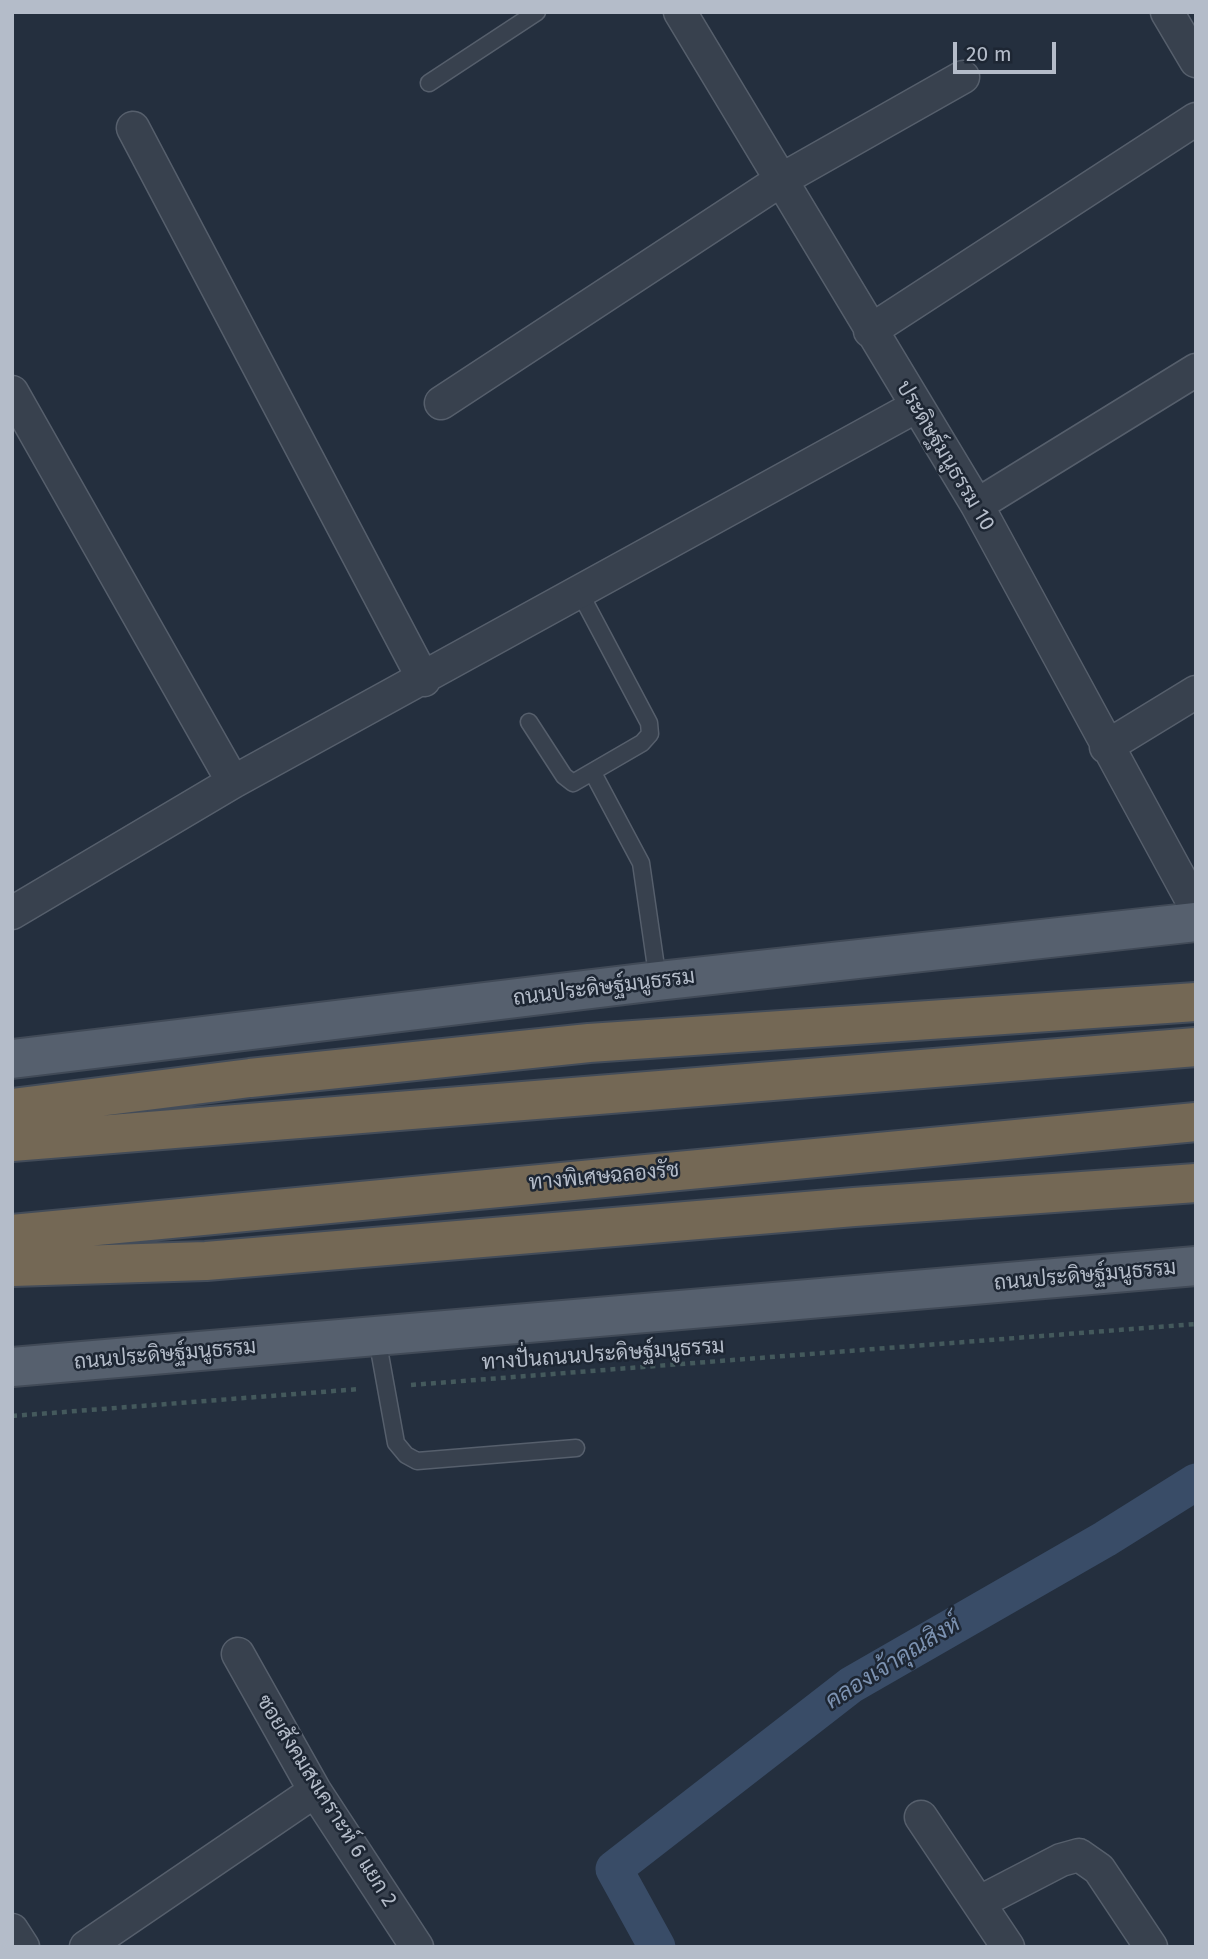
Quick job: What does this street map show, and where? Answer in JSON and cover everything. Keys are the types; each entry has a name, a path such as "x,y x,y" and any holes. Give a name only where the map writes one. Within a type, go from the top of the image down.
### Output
{"highway":[{"path":"12,1108 250,1077 589,1043 1196,1002"},
{"path":"12,1142 1196,1047"},
{"name":"ทางพิเศษฉลองรัช","path":"12,1234 1196,1122"},
{"path":"12,1267 206,1261 854,1207 1196,1183"}],"main road":[{"name":"ถนนประดิษฐ์มนูธรรม","path":"12,1059 658,981 1196,922"},
{"name":"ถนนประดิษฐ์มนูธรรม","path":"12,1367 377,1338 1196,1266"}],"street":[{"name":"ประดิษฐ์มนูธรรม 10","path":"680,12 915,407 977,505 1106,747 1196,908"},
{"path":"1167,12 1196,61"},
{"path":"441,404 781,180 963,77"},
{"path":"870,331 1196,119"},
{"path":"133,128 424,680"},
{"path":"977,505 1196,370"},
{"path":"12,392 233,782"},
{"path":"12,913 233,782 424,680 915,407"},
{"path":"1106,747 1196,692"},
{"name":"ซอยสังคมสงเคราะห์ 6 แยก 2","path":"238,1654 315,1791 417,1947"},
{"path":"86,1947 315,1791"},
{"path":"921,1817 1008,1947"},
{"path":"980,1902 1061,1860 1079,1855 1099,1869 1152,1947"},
{"path":"12,1930 23,1947"}],"lane":[{"path":"429,83 537,12"},
{"path":"529,722 564,776 573,783 642,743 650,734 649,723 580,593"},
{"path":"593,773 640,863 658,981"},
{"path":"377,1338 396,1443 406,1455 417,1461 576,1448"}],"path":[{"name":"ทางปั่นถนนประดิษฐ์มนูธรรม","path":"12,1416 1196,1324"}],"waterway":[{"name":"คลองเจ้าคุณสิงห์","path":"657,1947 614,1869 851,1685 1105,1539 1196,1482"}]}
